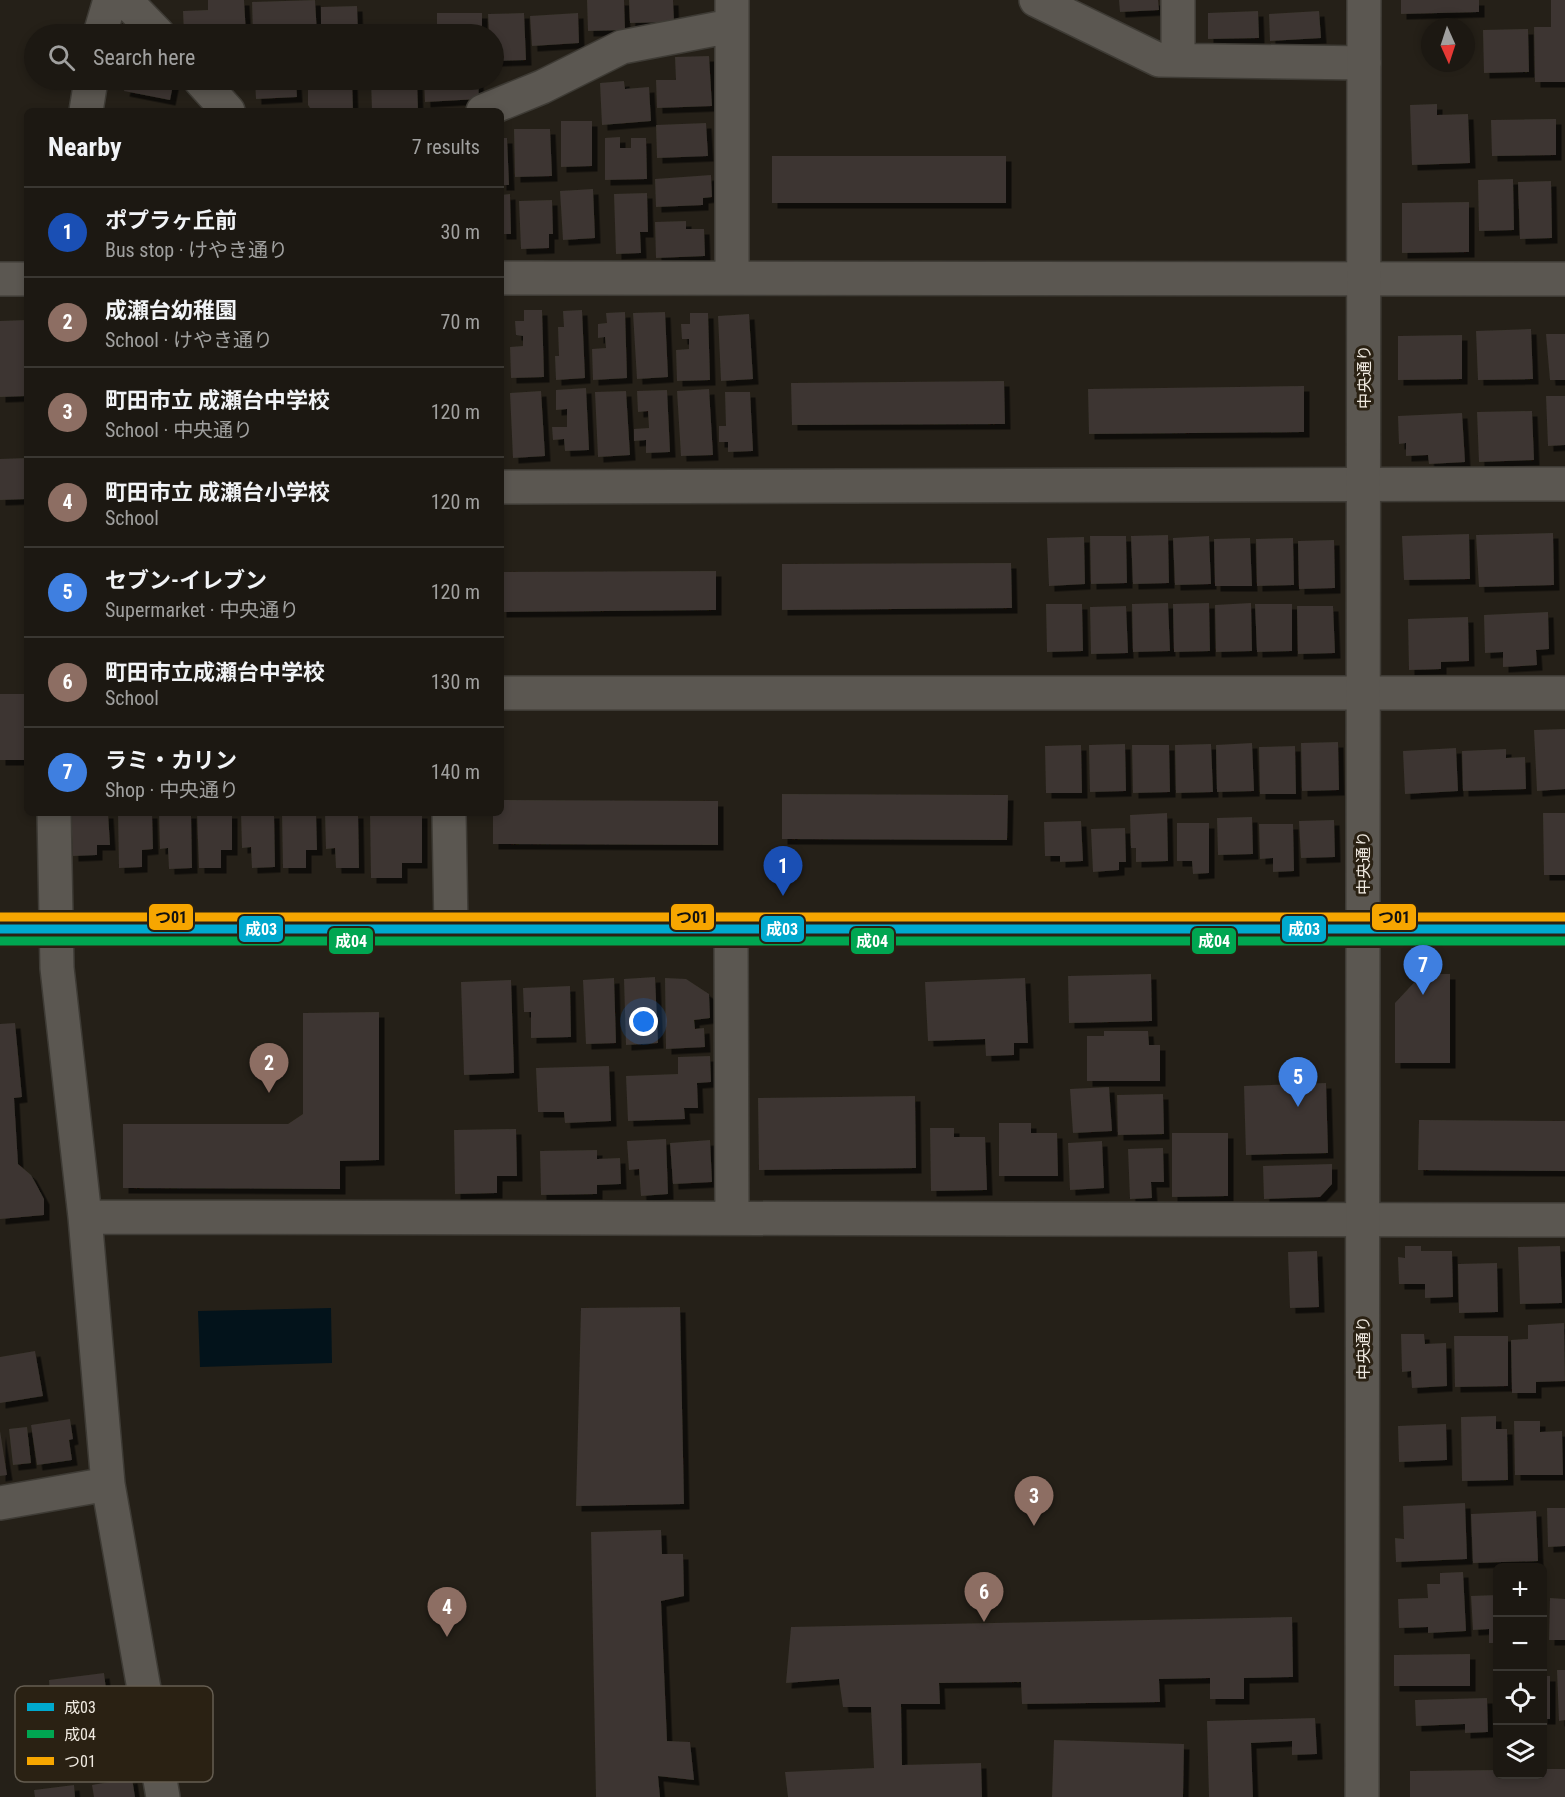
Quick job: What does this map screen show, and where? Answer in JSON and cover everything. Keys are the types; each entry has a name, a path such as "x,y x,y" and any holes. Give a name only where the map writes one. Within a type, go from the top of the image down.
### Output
{"street":[{"path":"103,24 110,0"},
{"path":"125,0 148,24"},
{"path":"1036,0 1159,60 1364,63"},
{"path":"1178,0 1178,60"},
{"name":"中央通り","path":"1362,1797 1364,0"},
{"path":"490,108 542,87 622,47 732,13 732,278"},
{"path":"87,108 90,90"},
{"path":"209,90 225,108"},
{"path":"504,278 1565,279"},
{"path":"0,279 24,279"},
{"path":"504,487 1364,482 1565,484"},
{"path":"504,693 1565,693"},
{"path":"54,816 57,968 85,1217 108,1484 143,1686"},
{"path":"449,816 451,928"},
{"path":"731,928 732,1218"},
{"path":"0,929 1565,929"},
{"path":"85,1217 1565,1220"},
{"path":"0,1503 108,1484"},
{"path":"160,1782 163,1797"}],"shaded area":[{"path":"331,1308 332,1363 200,1367 198,1311"}],"building":[{"path":"208,0 244,0 245,24 184,24 183,11 208,10"},
{"path":"315,0 316,24 253,24 252,2"},
{"path":"587,0 624,0 625,30 588,31"},
{"path":"629,0 673,0 674,22 630,23"},
{"path":"1119,0 1158,0 1159,10 1120,12"},
{"path":"1401,0 1479,0 1479,12 1401,14"},
{"path":"1551,0 1565,0 1565,82 1535,82 1534,27 1551,27"},
{"path":"357,6 358,24 321,24 321,7"},
{"path":"1258,11 1259,38 1208,39 1208,13"},
{"path":"1319,11 1321,38 1270,41 1269,14"},
{"path":"437,13 482,13 482,24 437,24"},
{"path":"524,13 526,60 504,61 504,24 488,24 488,14"},
{"path":"578,13 579,43 532,46 530,16"},
{"path":"1528,29 1529,72 1484,73 1483,30"},
{"path":"709,56 712,106 657,108 656,80 676,80 675,57"},
{"path":"624,81 625,89 649,87 651,121 602,125 600,83"},
{"path":"124,90 172,90 170,100"},
{"path":"256,90 297,90 297,97 256,99"},
{"path":"308,90 352,90 353,108 310,108"},
{"path":"371,90 417,90 418,108 372,108"},
{"path":"424,90 479,90 479,99 425,102"},
{"path":"1437,104 1437,115 1468,114 1470,163 1412,165 1410,105"},
{"path":"1556,119 1556,155 1492,156 1491,120"},
{"path":"561,121 592,121 592,166 561,167"},
{"path":"706,123 708,156 657,158 656,125"},
{"path":"514,129 550,129 552,176 515,177"},
{"path":"620,137 620,148 631,148 631,138 646,138 647,179 605,180 605,138"},
{"path":"504,138 507,138 509,185 504,185"},
{"path":"772,156 1006,156 1006,203 772,203"},
{"path":"711,175 712,197 703,198 703,205 656,207 655,179"},
{"path":"1513,179 1514,230 1479,231 1478,180"},
{"path":"1551,181 1552,238 1520,239 1518,182"},
{"path":"593,189 595,238 563,240 560,191"},
{"path":"647,193 648,232 640,232 641,253 616,254 614,194"},
{"path":"510,194 511,234 504,234 504,195"},
{"path":"552,200 553,234 549,234 549,248 521,249 519,201"},
{"path":"1469,202 1469,252 1402,253 1402,203"},
{"path":"686,221 686,229 704,229 705,256 656,258 655,222"},
{"path":"524,310 542,310 544,377 511,378 510,347 523,346 523,336 516,335 515,321 524,321"},
{"path":"582,310 585,378 556,380 555,356 559,356 558,327 564,327 563,311"},
{"path":"625,312 627,378 593,380 592,349 606,348 605,337 598,338 598,324 607,323 606,313"},
{"path":"665,312 668,377 637,379 633,313"},
{"path":"690,313 708,313 710,380 677,381 676,350 689,349 689,339 682,339 681,324 690,324"},
{"path":"749,314 753,379 721,381 718,316"},
{"path":"24,320 24,396 0,397 0,321"},
{"path":"1531,329 1533,379 1478,380 1476,331"},
{"path":"1546,334 1565,334 1565,380 1550,380"},
{"path":"1462,335 1462,379 1398,380 1398,336"},
{"path":"1004,381 1005,424 792,425 791,383"},
{"path":"1304,386 1304,432 1089,434 1088,389"},
{"path":"586,388 589,450 565,451 564,439 553,440 552,427 567,427 567,409 556,410 556,390"},
{"path":"709,389 713,455 681,456 677,391"},
{"path":"667,390 670,452 646,453 646,440 634,441 634,429 649,428 648,411 638,412 637,391"},
{"path":"541,391 545,456 513,458 510,393"},
{"path":"626,391 630,455 598,457 595,392"},
{"path":"725,392 750,392 753,451 728,452 728,442 719,442 719,426 726,426"},
{"path":"1546,396 1565,396 1565,445 1548,446"},
{"path":"1532,411 1534,460 1479,462 1477,412"},
{"path":"1462,413 1465,462 1429,464 1428,455 1406,456 1406,443 1399,444 1398,416"},
{"path":"24,458 24,499 0,500 0,459"},
{"path":"1553,533 1554,585 1479,587 1476,535"},
{"path":"1469,534 1470,579 1404,580 1402,536"},
{"path":"1168,535 1169,583 1133,584 1131,536"},
{"path":"1090,536 1126,536 1127,583 1091,584"},
{"path":"1209,536 1211,584 1175,585 1173,538"},
{"path":"1084,537 1085,584 1049,586 1047,538"},
{"path":"1250,538 1252,586 1215,586 1214,539"},
{"path":"1293,538 1294,585 1257,586 1256,539"},
{"path":"1334,540 1335,588 1299,589 1298,541"},
{"path":"1011,563 1012,608 782,610 782,564"},
{"path":"716,571 716,610 504,612 504,572"},
{"path":"1168,603 1170,651 1133,652 1132,604"},
{"path":"1209,603 1210,651 1174,652 1173,604"},
{"path":"1251,603 1252,651 1216,652 1215,605"},
{"path":"1046,604 1082,604 1083,651 1047,652"},
{"path":"1255,604 1292,604 1292,651 1257,652"},
{"path":"1126,606 1128,653 1091,654 1090,607"},
{"path":"1297,606 1333,606 1335,653 1298,654"},
{"path":"1548,612 1549,649 1536,650 1537,665 1503,667 1503,652 1485,653 1484,615"},
{"path":"1468,617 1469,661 1441,662 1441,669 1409,670 1408,619"},
{"path":"0,694 24,694 24,760 0,760"},
{"path":"1565,729 1565,789 1537,791 1534,730"},
{"path":"1338,742 1339,790 1302,791 1301,743"},
{"path":"1252,743 1254,791 1217,792 1216,745"},
{"path":"1125,744 1126,791 1090,792 1089,745"},
{"path":"1211,744 1213,792 1176,793 1175,745"},
{"path":"1081,745 1082,793 1046,793 1045,746"},
{"path":"1132,745 1169,745 1170,792 1133,793"},
{"path":"1295,746 1296,794 1260,794 1259,747"},
{"path":"1456,748 1458,791 1405,794 1403,751"},
{"path":"1506,749 1506,758 1525,757 1526,789 1463,791 1462,751"},
{"path":"782,794 1008,795 1007,840 782,839"},
{"path":"504,800 718,801 718,845 493,844 493,816 504,816"},
{"path":"1167,813 1168,861 1136,862 1136,848 1131,848 1130,815"},
{"path":"1543,813 1565,813 1565,875 1544,875"},
{"path":"71,816 108,816 110,845 97,845 97,855 73,856"},
{"path":"118,816 152,816 153,849 142,850 142,867 119,868"},
{"path":"159,816 191,816 192,868 169,869 168,848 160,849"},
{"path":"197,816 232,816 232,850 221,850 221,868 199,868"},
{"path":"241,816 274,816 275,867 252,868 251,847 242,848"},
{"path":"282,816 316,816 317,850 306,850 306,868 283,868"},
{"path":"325,816 358,816 359,868 336,868 335,848 326,849"},
{"path":"370,816 422,816 422,863 402,863 402,878 371,878"},
{"path":"1252,817 1253,854 1218,855 1217,818"},
{"path":"1334,820 1335,857 1301,858 1299,821"},
{"path":"1081,821 1083,861 1060,862 1060,856 1045,856 1044,822"},
{"path":"1177,823 1209,823 1209,873 1193,874 1192,861 1177,861"},
{"path":"1259,824 1293,824 1294,871 1273,872 1273,858 1260,859"},
{"path":"1125,828 1126,862 1119,862 1119,870 1093,872 1091,829"},
{"path":"1151,974 1152,1021 1069,1023 1068,976"},
{"path":"1422,974 1450,974 1450,1063 1395,1063 1395,1003"},
{"path":"655,977 658,1043 626,1045 624,979"},
{"path":"614,978 616,1043 586,1044 583,980"},
{"path":"665,978 686,979 709,994 710,1018 694,1020 695,1029 704,1028 705,1047 666,1049"},
{"path":"1025,978 1028,1043 1014,1043 1014,1055 986,1056 985,1039 928,1041 925,982"},
{"path":"511,980 514,1073 464,1075 461,982"},
{"path":"570,986 571,1037 531,1038 531,1012 524,1012 523,988"},
{"path":"379,1012 379,1160 340,1161 340,1189 123,1188 123,1124 288,1124 303,1114 303,1013"},
{"path":"15,1023 22,1097 14,1098 18,1164 31,1175 44,1199 44,1215 0,1219 0,1024"},
{"path":"1104,1031 1148,1031 1149,1045 1160,1045 1160,1081 1087,1081 1087,1036 1104,1036"},
{"path":"710,1056 711,1082 697,1083 698,1108 684,1108 685,1119 628,1121 626,1076 678,1074 678,1057"},
{"path":"609,1066 611,1121 565,1123 564,1112 538,1112 536,1068"},
{"path":"1326,1083 1328,1153 1246,1155 1244,1086"},
{"path":"1109,1087 1112,1131 1073,1133 1070,1089"},
{"path":"1163,1094 1164,1134 1118,1135 1117,1095"},
{"path":"915,1096 916,1168 759,1170 758,1098"},
{"path":"1419,1120 1565,1121 1565,1171 1418,1170"},
{"path":"999,1123 1031,1123 1031,1133 1057,1133 1058,1176 999,1176"},
{"path":"930,1128 954,1128 954,1137 985,1137 987,1190 931,1191"},
{"path":"516,1129 517,1176 497,1176 497,1193 455,1194 454,1130"},
{"path":"1172,1133 1228,1133 1228,1196 1172,1197"},
{"path":"666,1139 668,1194 641,1196 639,1169 629,1170 627,1141"},
{"path":"710,1140 712,1182 673,1184 670,1143"},
{"path":"1102,1141 1104,1188 1070,1190 1068,1143"},
{"path":"1163,1148 1164,1182 1151,1182 1152,1198 1130,1199 1128,1149"},
{"path":"597,1150 597,1159 620,1158 621,1184 597,1185 597,1194 541,1195 540,1151"},
{"path":"1332,1164 1332,1184 1320,1197 1264,1199 1263,1166"},
{"path":"1405,1246 1421,1246 1421,1251 1452,1251 1453,1297 1425,1298 1425,1284 1399,1284 1398,1257 1405,1258"},
{"path":"1560,1246 1562,1303 1520,1304 1518,1247"},
{"path":"1317,1251 1319,1307 1290,1308 1288,1252"},
{"path":"1497,1263 1498,1312 1459,1313 1458,1264"},
{"path":"680,1307 684,1504 576,1506 581,1308"},
{"path":"1564,1323 1565,1381 1536,1382 1536,1393 1512,1393 1511,1340 1528,1339 1528,1325"},
{"path":"1401,1334 1424,1334 1425,1344 1446,1343 1447,1386 1412,1388 1411,1371 1402,1372"},
{"path":"1454,1336 1508,1336 1508,1386 1455,1387"},
{"path":"35,1351 43,1396 0,1403 0,1357"},
{"path":"1496,1416 1496,1429 1507,1429 1508,1480 1462,1481 1461,1417"},
{"path":"70,1419 73,1439 69,1440 72,1460 37,1465 31,1425"},
{"path":"1514,1421 1540,1421 1540,1432 1562,1431 1563,1475 1515,1475"},
{"path":"1446,1424 1447,1460 1399,1462 1398,1426"},
{"path":"27,1427 31,1463 13,1465 9,1429"},
{"path":"0,1431 7,1475 0,1476"},
{"path":"1465,1503 1467,1559 1396,1562 1395,1538 1404,1539 1403,1506"},
{"path":"1547,1508 1565,1508 1565,1546 1548,1547"},
{"path":"1536,1511 1538,1561 1473,1563 1471,1514"},
{"path":"661,1530 662,1554 683,1554 684,1596 661,1601 667,1741 690,1742 694,1780 658,1776 660,1797 596,1797 591,1532"},
{"path":"1463,1572 1466,1631 1428,1633 1428,1627 1399,1628 1398,1599 1428,1598 1427,1584 1440,1584 1440,1573"},
{"path":"1493,1595 1493,1643 1489,1643 1489,1629 1473,1630 1471,1596"},
{"path":"1550,1598 1565,1599 1565,1640 1549,1640"},
{"path":"1292,1617 1293,1677 1244,1678 1244,1699 1210,1699 1210,1678 1159,1679 1160,1702 1022,1704 1021,1682 939,1683 940,1704 901,1704 902,1765 981,1763 982,1797 788,1797 785,1772 874,1768 871,1707 843,1707 839,1679 786,1683 791,1627"},
{"path":"1470,1654 1470,1686 1394,1686 1394,1655"},
{"path":"1557,1670 1565,1670 1565,1720 1559,1721"},
{"path":"104,1673 106,1686 49,1686 49,1680"},
{"path":"1547,1676 1550,1676 1550,1719 1547,1719"},
{"path":"1487,1698 1488,1732 1465,1733 1465,1724 1416,1726 1415,1700"},
{"path":"1315,1718 1317,1754 1292,1755 1292,1741 1251,1743 1253,1797 1209,1797 1207,1721"},
{"path":"1054,1740 1184,1744 1183,1797 1052,1797"},
{"path":"1547,1769 1565,1769 1565,1797 1410,1797 1410,1771 1493,1770 1493,1779 1547,1779"},
{"path":"133,1782 135,1797 94,1797 92,1785"},
{"path":"74,1785 75,1797 35,1797 34,1790"}],"transit line":[{"name":"つ01","path":"0,917 1565,917"},
{"name":"成03","path":"0,929 1565,929"},
{"name":"成04","path":"0,941 1565,941"}],"place":[{"name":"ポプラヶ丘前","path":"783,896"},
{"name":"ラミ・カリン","path":"1423,995"},
{"name":"成瀬台幼稚園","path":"269,1093"},
{"name":"セブン-イレブン","path":"1298,1107"},
{"name":"町田市立 成瀬台中学校","path":"1034,1526"},
{"name":"町田市立成瀬台中学校","path":"984,1622"},
{"name":"町田市立 成瀬台小学校","path":"447,1637"}]}
